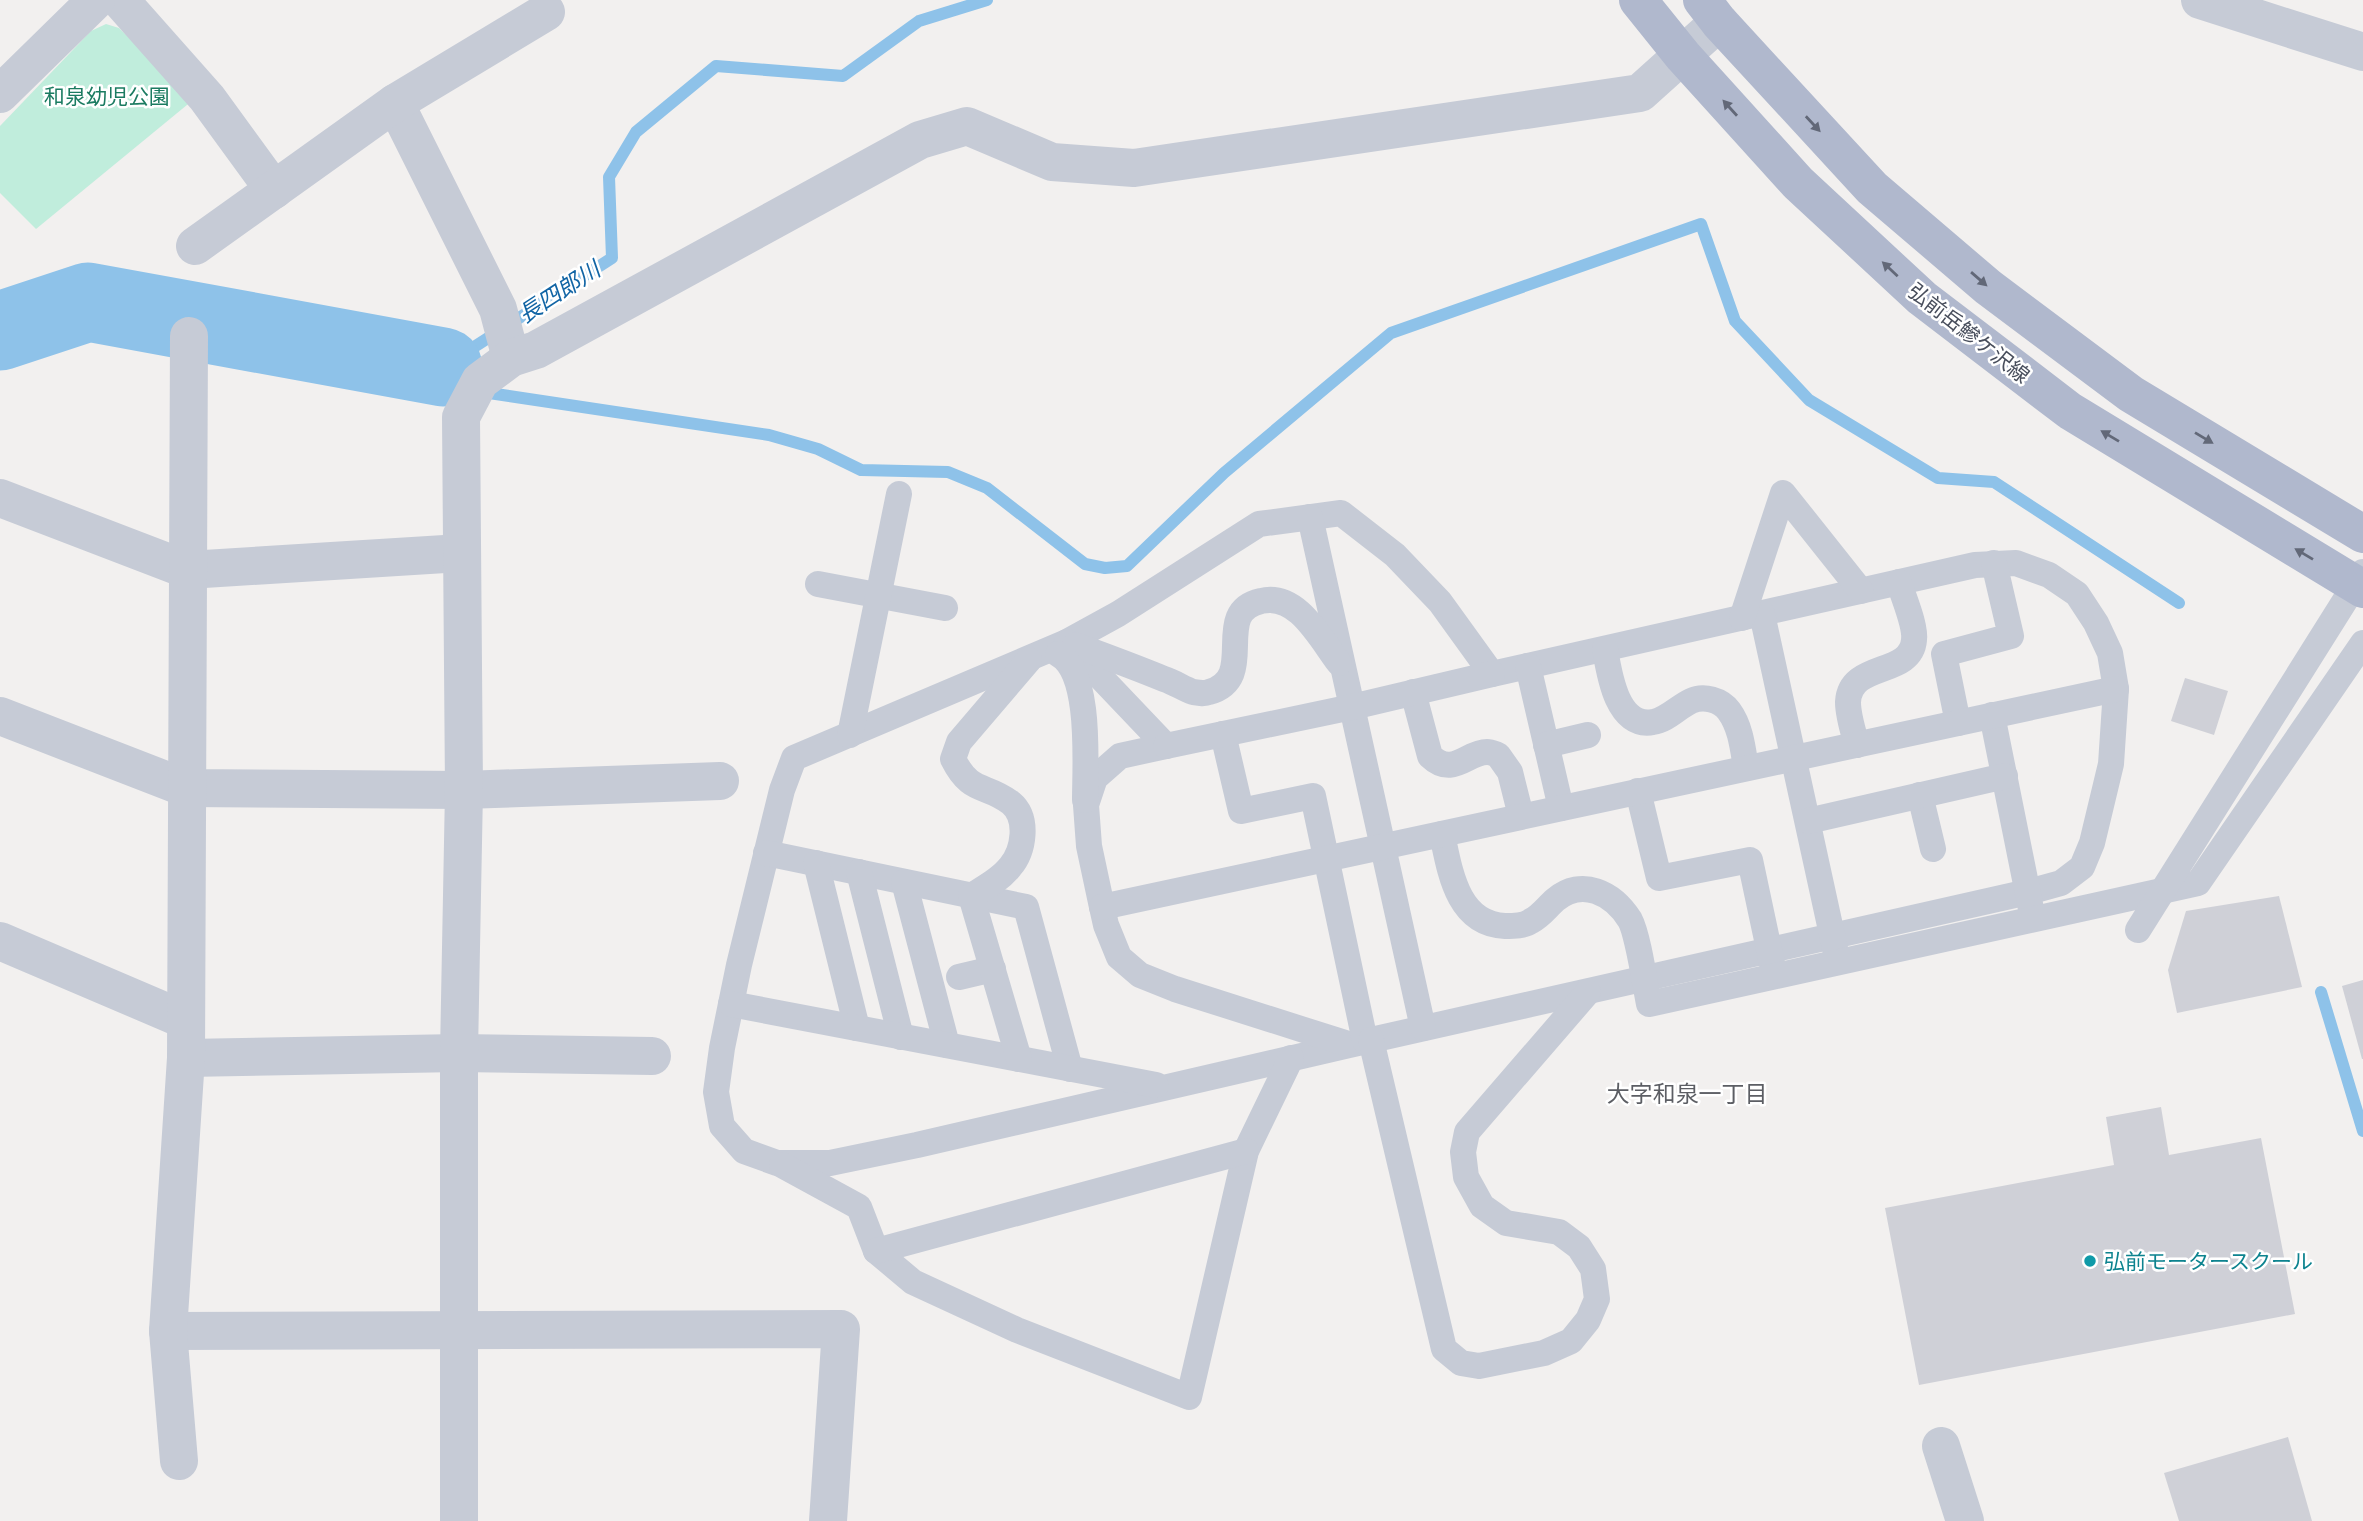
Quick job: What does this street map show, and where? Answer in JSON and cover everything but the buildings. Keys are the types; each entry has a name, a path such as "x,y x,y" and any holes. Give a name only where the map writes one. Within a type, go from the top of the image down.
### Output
{"main road":[{"name":"弘前岳鰺ケ沢線","path":"1638,0 1684,56 1798,183 1922,298 2070,411 2360,582"},
{"path":"1710,11 1872,188 1988,287 2131,394 2363,534"}],"street":[{"path":"0,94 96,0"},
{"path":"120,0 207,98 274,190"},
{"path":"2200,0 2363,52"},
{"path":"395,103 505,336 536,350 920,140 967,126 1052,162 1134,168 1640,93 1684,56 1710,11"},
{"path":"195,246 395,103 546,12"},
{"path":"179,1461 168,1331 186,1058 189,335"},
{"path":"459,1521 459,1053 464,790 461,417 505,336"},
{"path":"0,498 188,570 461,553"},
{"path":"0,716 186,788 464,790 720,781"},
{"path":"0,941 185,1020"},
{"path":"186,1058 459,1053 652,1056"},
{"path":"168,1331 841,1329 828,1521"},
{"path":"1941,1446 1965,1521"}],"lane":[{"path":"850,734 899,494"},
{"path":"1838,962 1794,758 1752,616 1783,494 1861,591"},
{"path":"1292,1058 1246,1151 1189,1398 1017,1330 913,1282 876,1251 859,1207 777,1163 744,1151 722,1126 716,1092 731,1004 782,790 794,758 1049,649 1118,614 1259,524 1341,513 1395,555 1440,602 1492,674"},
{"path":"1310,517 1423,1028"},
{"path":"777,1163 830,1163 2061,883 2082,867 2092,843 2111,764 2116,689 2110,653 2096,623 2077,594 2049,575 2016,563 1994,563 1899,582 1352,707 1120,756 1095,778 1086,805"},
{"path":"1958,723 1944,654 2011,636 1994,563"},
{"path":"1857,745 1849,709 1850,692 1858,680 1868,673 1901,661 1910,653 1914,641 1899,582"},
{"path":"2138,930 2360,582"},
{"path":"818,584 945,608"},
{"path":"1049,649 1174,682 1192,691 1212,692 1221,686 1234,668 1235,629 1244,607 1268,599 1280,600 1300,613 1343,668"},
{"path":"1442,834 1459,897 1475,916 1493,925 1515,926 1529,923 1570,890 1588,888 1611,897 1631,922 1649,1004 2198,883 2363,643"},
{"path":"1049,649 1166,746"},
{"path":"1049,649 1064,657 1078,679 1083,703 1088,846 1106,925 1119,957 1140,975 1175,989 1362,1042"},
{"path":"971,896 1011,867 1021,846 1023,825 1013,805 996,794 977,787 962,776 953,759 959,742 1049,649"},
{"path":"1605,649 1617,700 1628,714 1641,722 1654,722 1691,701 1705,698 1718,702 1729,710 1737,726 1746,768"},
{"path":"1528,666 1561,808"},
{"path":"1101,907 2116,689"},
{"path":"1413,692 1430,756 1442,764 1450,764 1487,752 1498,755 1510,772 1521,816"},
{"path":"1992,715 2033,919"},
{"path":"1223,734 1241,811 1313,796 1362,1042 1444,1349 1461,1363 1479,1366 1516,1360 1544,1353 1571,1341 1588,1320 1597,1299 1593,1269 1579,1247 1559,1232 1506,1223 1482,1206 1466,1177 1463,1152 1467,1132 1588,992"},
{"path":"1546,745 1588,735"},
{"path":"1808,821 2005,776"},
{"path":"1638,791 1659,878 1749,860 1774,976"},
{"path":"1920,795 1933,849"},
{"path":"766,853 1026,908 1070,1069"},
{"path":"817,863 857,1028"},
{"path":"859,872 901,1037"},
{"path":"904,882 947,1045"},
{"path":"971,896 1019,1059"},
{"path":"959,977 993,969"},
{"path":"731,1004 1168,1087"},
{"path":"876,1251 1246,1151"}],"green space":[{"name":"和泉幼児公園","path":"106,24 119,28 193,100 36,229 0,193 0,126 91,31"}],"waterway":[{"path":"987,0 919,21 843,76 716,66 636,132 609,177 612,258 443,367 442,386 769,435 818,449 861,470 948,472 987,488 1085,564 1105,568 1127,566 1224,473 1391,333 1701,224 1735,321 1809,400 1938,478 1994,482 2179,603"},
{"name":"長四郎川","path":"0,331 88,302 443,367"},
{"path":"2321,992 2363,1131"}],"place":[{"name":"弘前モータースクール","path":"2090,1261"}],"district":[{"name":"大字和泉一丁目","path":"1687,1094"}]}
